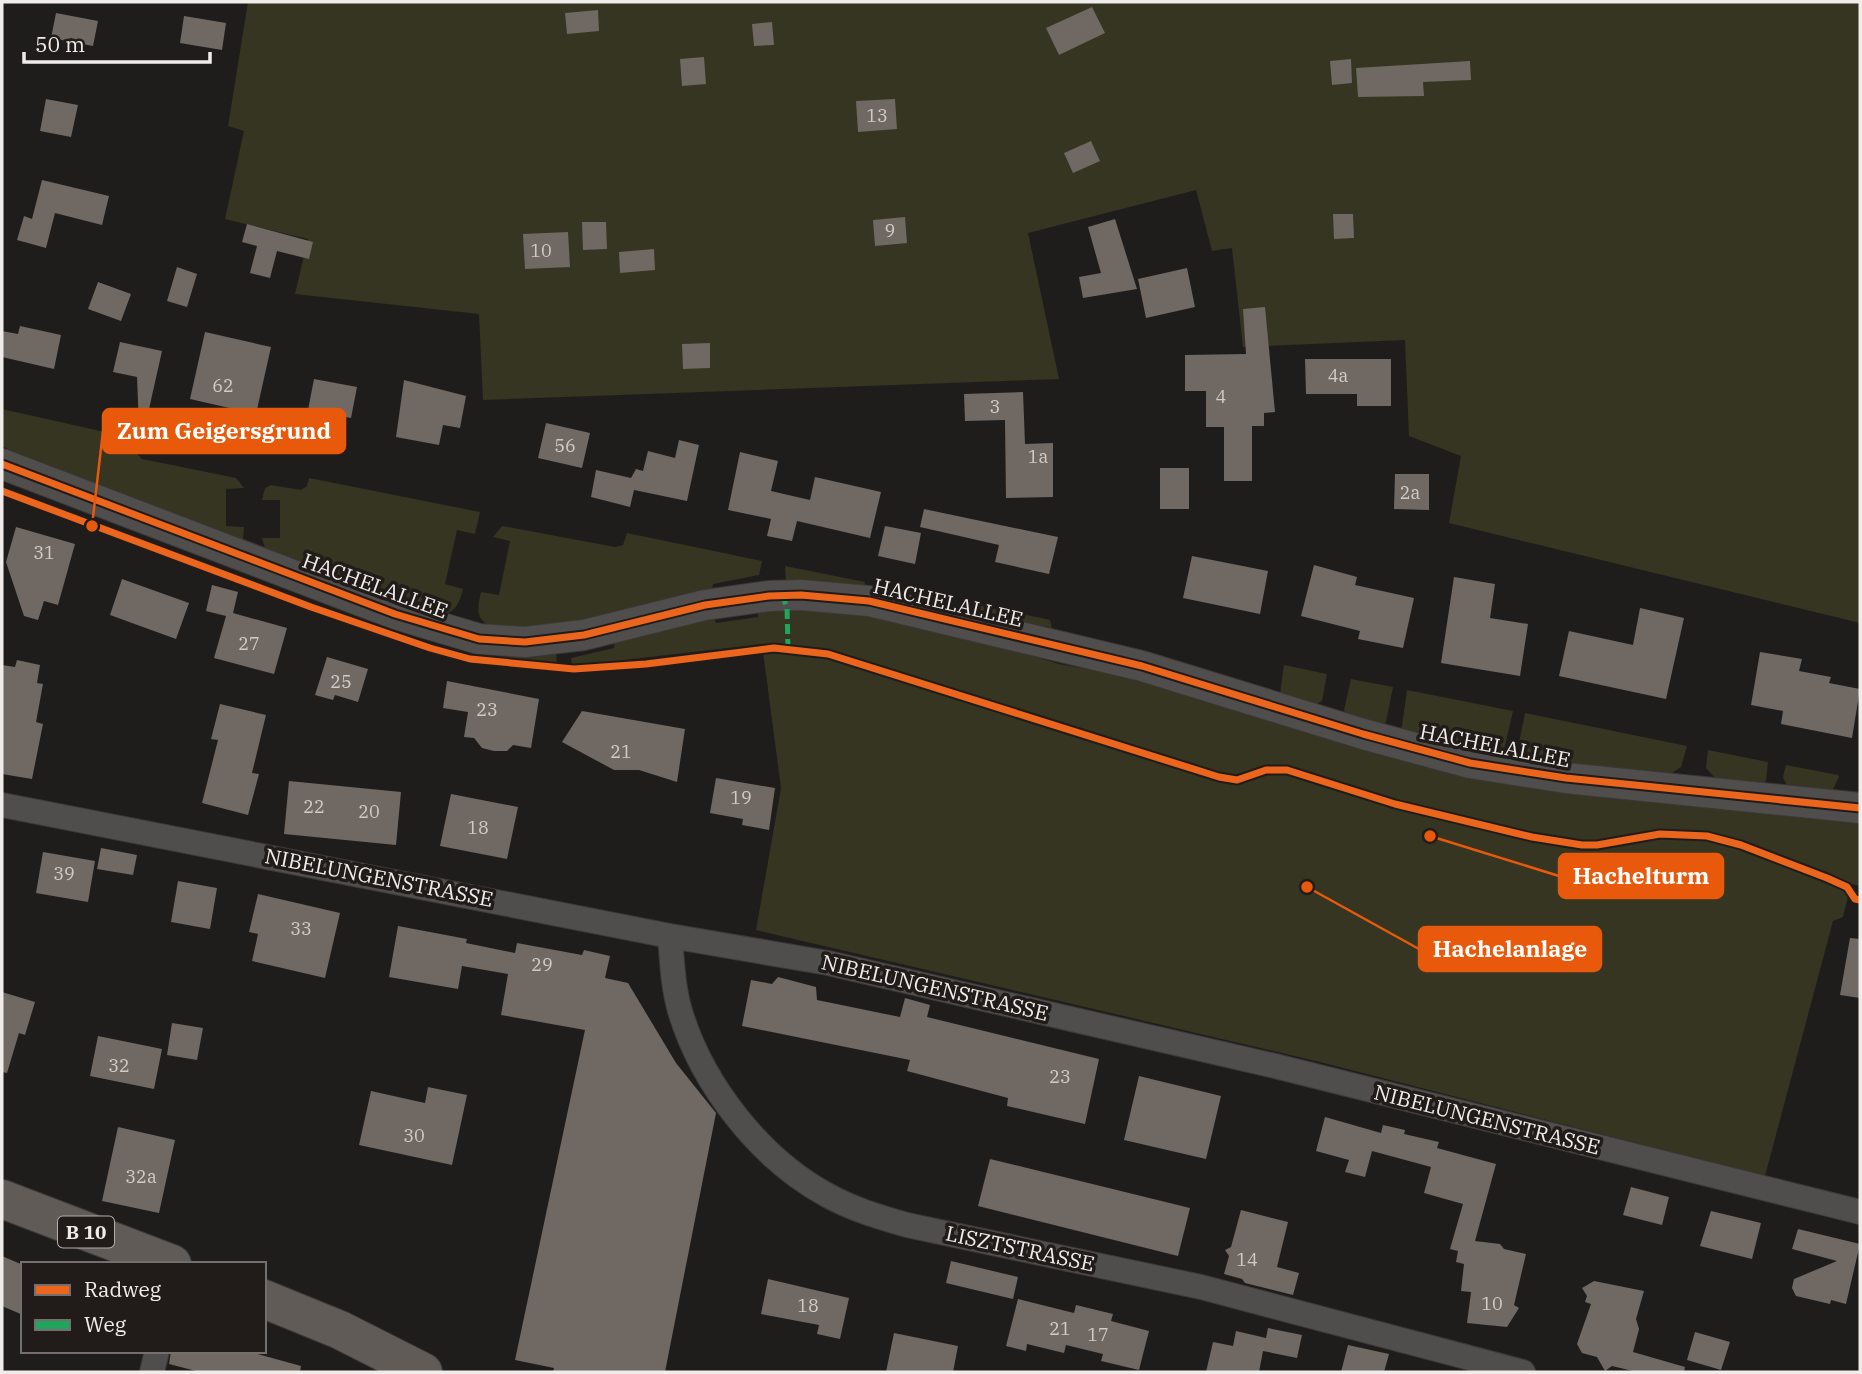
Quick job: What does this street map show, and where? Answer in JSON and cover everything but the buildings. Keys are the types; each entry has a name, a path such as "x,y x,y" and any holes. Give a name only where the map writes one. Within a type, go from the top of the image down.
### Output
{"main road":[{"name":"B 10","path":"2,1199 167,1262"},
{"path":"266,1300 340,1330 423,1372"}],"street":[{"name":"HACHELALLEE","path":"2,464 395,614 479,639 525,642 584,635 747,598 802,595 869,601 1142,666 1363,734 1470,763 1566,778 1860,808"},
{"name":"NIBELUNGENSTRASSE","path":"2,805 670,936 828,963 1271,1065 1860,1212"},
{"name":"LISZTSTRASSE","path":"670,936 679,1009 692,1044 710,1078 764,1147 791,1171 826,1195 865,1213 907,1225 1201,1287 1523,1372"},
{"path":"152,1372 157,1353"}],"green space":[{"path":"248,2 1860,2 1860,623 1449,523 1461,456 1409,436 1405,340 1243,347 1232,248 1212,251 1196,190 1028,233 1059,379 483,400 479,314 295,294 308,239 225,219 244,131 228,126"},
{"path":"2,409 136,439 135,452 142,459 236,478 244,488 226,489 226,526 244,527 243,539 239,543 66,478 2,446"},
{"path":"309,478 480,512 475,534 457,530 445,584 463,589 455,607 449,613 438,615 266,551 262,538 280,538 280,500 262,500 265,488 271,485 301,490 307,486"},
{"path":"502,526 615,547 623,545 627,533 762,561 759,575 713,584 712,591 558,626 500,628 484,622 478,608 481,592 499,595 510,541 493,537"},
{"path":"785,566 865,582 864,586 786,582"},
{"path":"757,603 799,603 936,626 1059,664 1152,681 1436,766 1860,821 1860,886 1851,884 1843,917 1833,921 1765,1176 1320,1062 756,930 781,788 762,644 572,666 571,658 614,648 615,640 713,616 716,623 758,617"},
{"path":"979,605 1050,620 1052,628 981,613"},
{"path":"471,650 556,653 557,666 471,655"},
{"path":"1284,665 1327,674 1322,701 1315,705 1280,694"},
{"path":"1351,679 1393,687 1386,722 1382,726 1348,716 1344,710"},
{"path":"1407,690 1513,711 1504,750 1497,756 1401,732"},
{"path":"1525,713 1687,746 1681,767 1669,775 1521,759 1517,753"},
{"path":"1708,750 1768,762 1766,781 1763,784 1715,778 1706,768"},
{"path":"1786,765 1839,777 1832,791 1787,786 1783,777"}],"marked path":[{"path":"782,595 787,607 788,648"}],"cycle path":[{"path":"2,464 395,614 479,639 525,642 584,635 705,605 769,596 801,595 869,601 1142,666 1363,734 1470,763 1566,778 1860,808"},
{"path":"2,491 311,607 470,659 574,669 646,664 774,648 828,654 1219,777 1237,780 1266,770 1287,770 1395,804 1532,837 1582,845 1660,834 1707,836 1741,845 1827,878 1847,887 1855,899 1860,900"}],"place":[{"name":"Zum Geigersgrund","path":"92,526"},
{"name":"Hachelturm","path":"1430,836"},
{"name":"Hachelanlage","path":"1307,887"}]}
